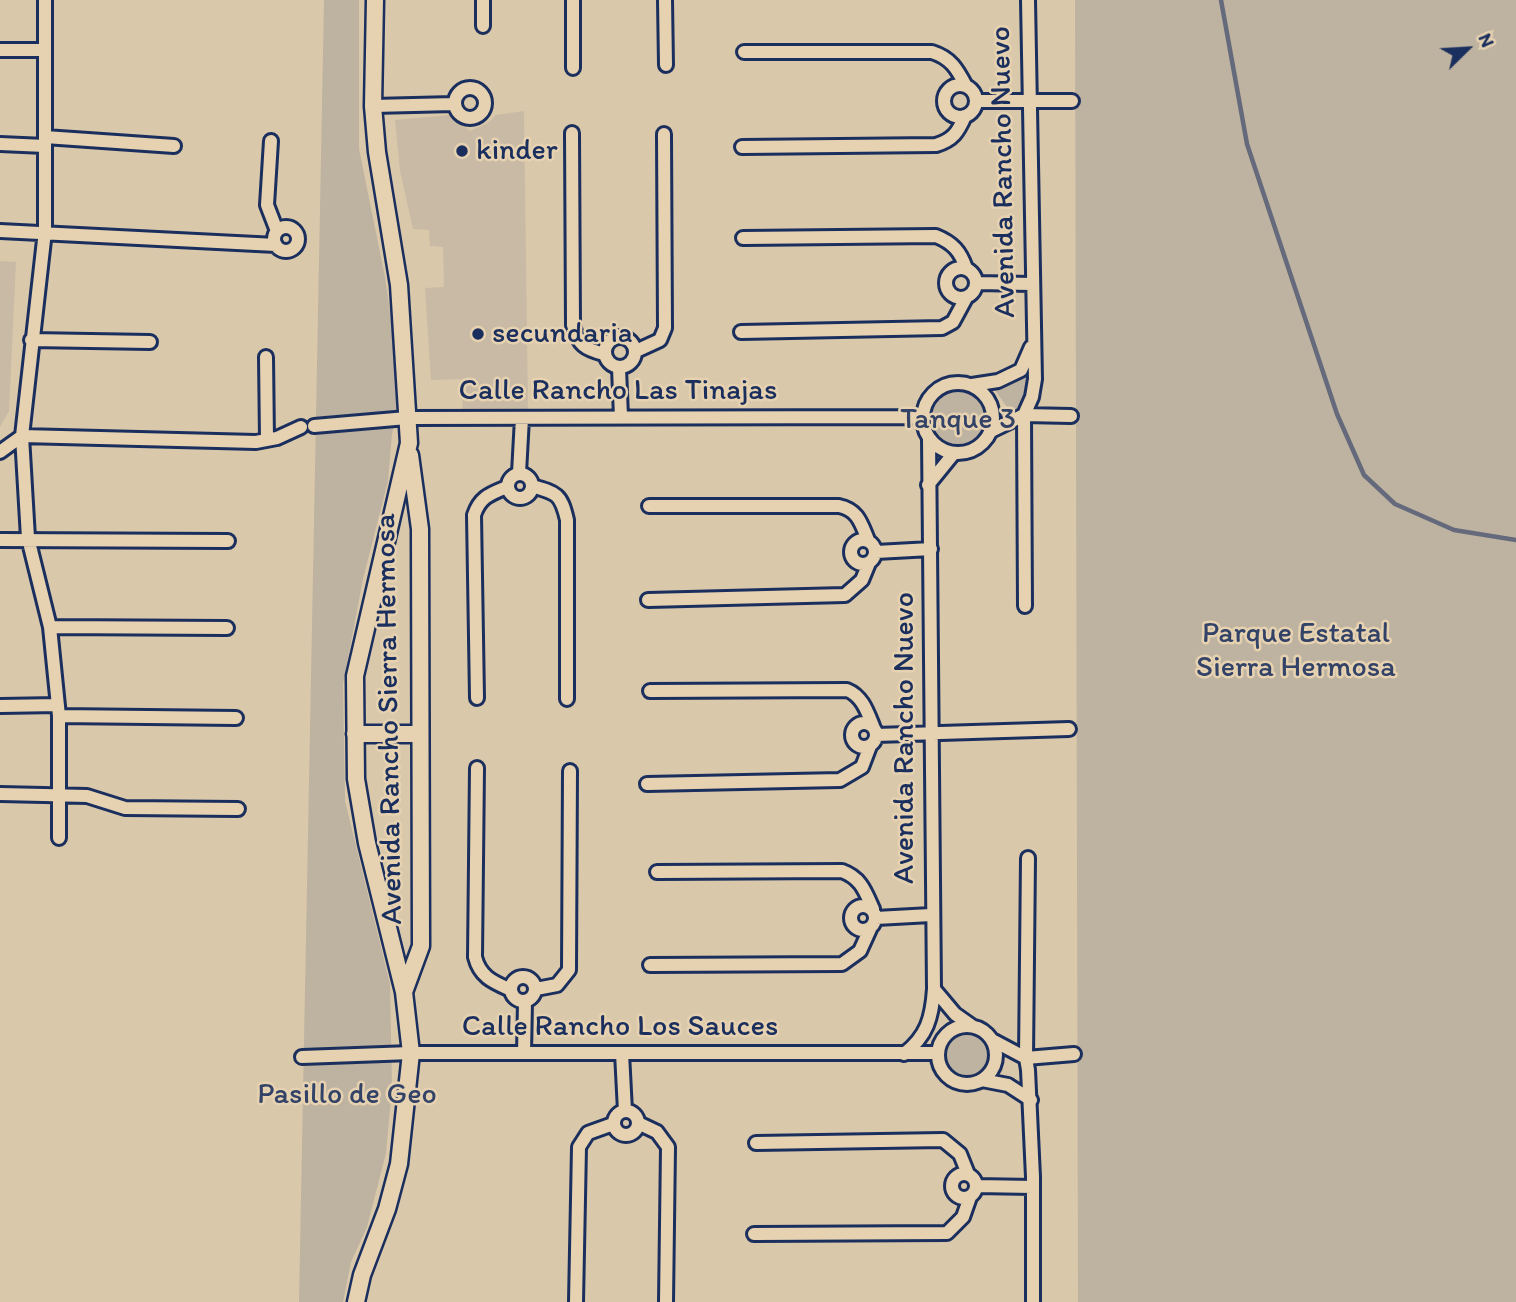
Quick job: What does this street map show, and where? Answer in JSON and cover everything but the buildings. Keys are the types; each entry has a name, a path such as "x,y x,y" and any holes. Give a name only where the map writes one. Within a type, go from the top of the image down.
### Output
{"street":[{"path":"45,0 45,231 22,436 28,538 50,627 59,711 59,838"},
{"name":"Avenida Rancho Sierra Hermosa","path":"375,0 373,106 377,152 399,285 409,443 419,529 421,946 404,992"},
{"path":"483,0 483,26"},
{"path":"573,0 573,68"},
{"path":"665,0 666,65"},
{"name":"Avenida Rancho Nuevo","path":"1025,606 1024,415 1032,397 1035,379 1028,0"},
{"path":"0,50 44,50"},
{"path":"742,147 936,145 948,142 958,132 965,116 975,107 976,101 956,68 945,56 932,52 744,52"},
{"path":"965,86 951,88 944,100 951,113 965,116"},
{"path":"976,101 1072,101"},
{"path":"373,106 454,104"},
{"path":"572,133 573,326 577,341 586,349 604,354 609,364 619,368 634,360 636,351 627,338 618,336 611,339 604,354"},
{"path":"636,351 660,340 666,328 664,134"},
{"path":"271,141 267,205 277,231 276,245"},
{"path":"0,144 45,142 174,146"},
{"path":"0,231 45,231 276,245 280,249 290,250 298,237 292,228 277,231"},
{"path":"741,332 942,328 953,322 976,283 961,254 951,242 936,236 743,238"},
{"path":"965,298 950,295 946,279 957,268 966,268"},
{"path":"976,283 1032,284"},
{"path":"31,341 150,342"},
{"path":"972,385 983,393 990,404 993,418 990,431 982,444 969,452 954,453 940,448 929,439 922,417 925,403 933,392 958,382 972,385 998,381 1021,370 1033,343"},
{"path":"0,452 22,436 267,440 266,358"},
{"path":"619,368 621,417"},
{"path":"990,431 1024,415 1071,416"},
{"name":"Calle Rancho Las Tinajas","path":"267,440 308,426 407,418 922,417"},
{"path":"519,473 522,418"},
{"name":"Avenida Rancho Nuevo","path":"929,439 931,915 934,989 932,1018"},
{"name":"Avenida Rancho Sierra Hermosa","path":"356,1302 362,1275 387,1209 399,1164 411,1053 404,992 367,843 356,779 355,734 355,676 409,443"},
{"path":"928,486 954,453"},
{"path":"519,473 530,479 532,486 524,498 516,498 507,487 508,480 519,473"},
{"path":"532,486 554,492 563,502 567,520 567,699"},
{"path":"477,698 474,515 478,503 486,495 507,487"},
{"path":"648,600 845,595 862,580 872,557 860,518 851,509 839,506 649,506"},
{"path":"0,540 28,538 228,541"},
{"path":"868,540 857,541 851,550 858,563 872,557 930,549"},
{"path":"50,627 226,628"},
{"path":"647,784 841,780 862,767 873,736 864,705 856,693 847,690 650,691"},
{"path":"0,706 236,718"},
{"path":"873,736 1069,729"},
{"path":"355,734 421,734"},
{"path":"477,768 475,957 478,969 487,979 511,990"},
{"path":"536,989 557,985 569,970 570,771"},
{"path":"0,794 86,796 125,808 238,809"},
{"path":"1028,858 1026,1058 1031,1100 1033,1302"},
{"path":"650,965 842,964 860,951 873,918 864,887 855,875 842,871 657,872"},
{"path":"873,918 931,915"},
{"path":"522,976 533,981 536,989 534,996 525,1002 513,996 511,990 514,980 522,976"},
{"path":"934,989 956,1014 972,1026 985,1031 993,1041 1026,1058 1074,1054"},
{"path":"524,1053 525,1002"},
{"path":"932,1018 944,1073 962,1084 982,1080 1008,1085 1031,1100"},
{"path":"904,1054 918,1043 932,1018"},
{"path":"940,1047 949,1031 972,1026"},
{"path":"982,1080 996,1063 993,1041"},
{"name":"Calle Rancho Los Sauces","path":"302,1057 411,1053 904,1054 940,1047"},
{"path":"622,1053 625,1111"},
{"path":"625,1111 636,1116 638,1123 636,1130 622,1135 613,1124 614,1118 625,1111"},
{"path":"638,1123 657,1132 668,1147 666,1302"},
{"path":"576,1302 579,1147 588,1133 613,1124"},
{"path":"754,1234 947,1233 963,1217 973,1191 960,1154 943,1140 757,1143"},
{"path":"968,1174 958,1174 951,1184 954,1194 1033,1186"}],"shaded area":[{"name":"secundaria","path":"524,111 528,409 463,413 461,379 431,380 425,288 444,287 443,247 430,246 429,230 413,229 400,171 395,120 450,115 470,131 488,123 496,115"},
{"path":"0,261 16,262 9,411 0,427"}],"green space":[{"name":"Pasillo de Geo","path":"324,0 359,0 359,149 385,277 393,333 398,409 392,434 388,481 363,579 343,684 345,801 390,984 392,1088 386,1153 367,1227 351,1262 343,1302 299,1302"},
{"name":"Parque Estatal Sierra Hermosa","path":"1075,0 1516,0 1516,1302 1078,1302"},
{"path":"1031,359 1029,396 1018,413 1011,413 995,390 1017,380"},
{"name":"Tanque 3","path":"958,389 980,398 989,420 980,442 958,451 936,442 927,420 936,398"},
{"path":"968,1034 984,1041 991,1057 984,1073 968,1080 952,1073 945,1057 952,1041"}],"waterway":[{"path":"1221,0 1247,144 1337,414 1364,475 1395,504 1454,530 1516,540"}],"place":[{"name":"kinder","path":"462,151"},
{"name":"secundaria","path":"478,334"}]}
